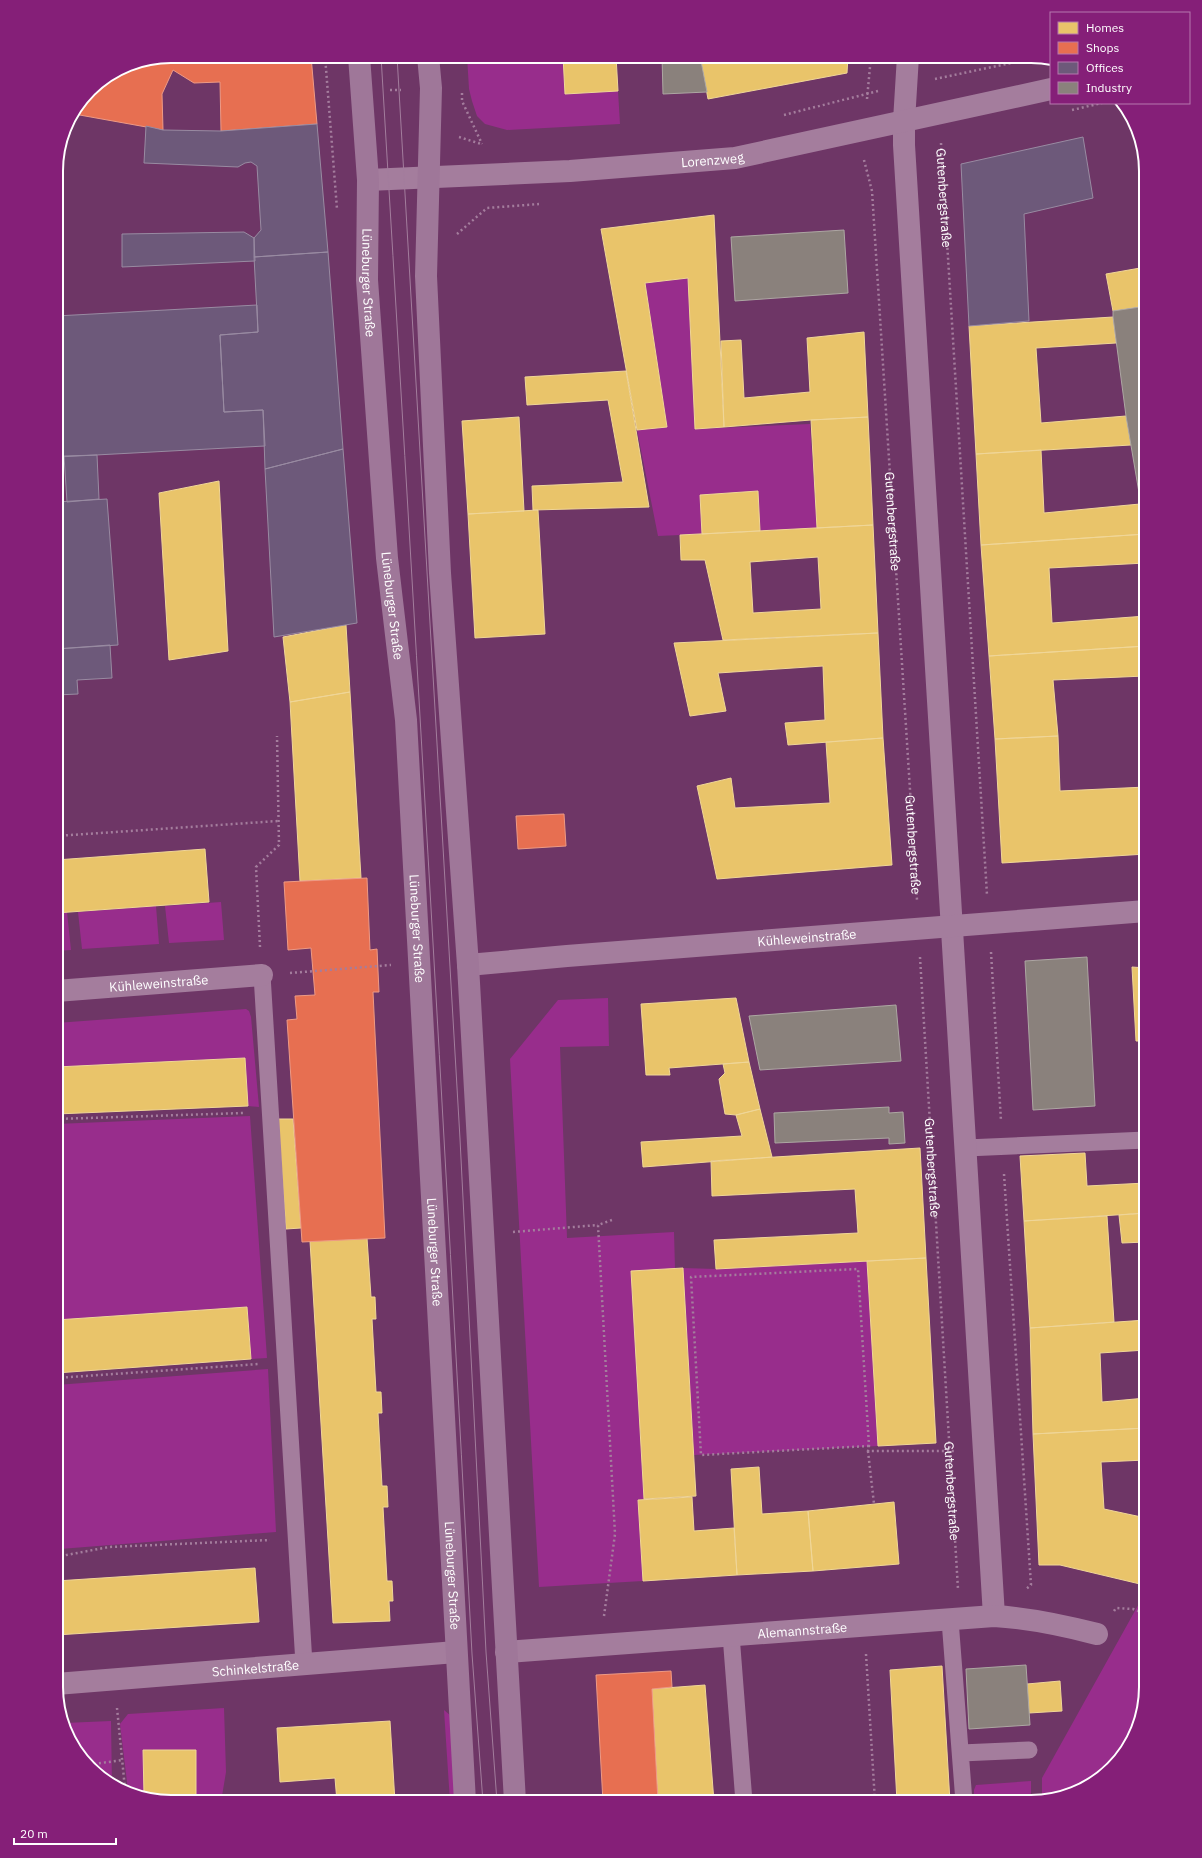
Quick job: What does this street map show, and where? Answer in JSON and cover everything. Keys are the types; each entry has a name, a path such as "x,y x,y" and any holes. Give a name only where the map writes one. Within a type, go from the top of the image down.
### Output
{"main road":[{"name":"Lüneburger Straße","path":"360,63 368,180 367,280 388,558 406,720 465,1795"},
{"path":"428,63 430,88 426,276 440,565 468,965 515,1795"}],"street":[{"path":"908,63 904,121 994,1616"},
{"name":"Lorenzweg","path":"368,180 428,178 735,158 1050,89"},
{"name":"Kühleweinstraße","path":"468,965 1139,912"},
{"name":"Kühleweinstraße","path":"63,990 262,975"},
{"name":"Alemannstraße","path":"506,1652 994,1616 1020,1617 1047,1621 1097,1634"},
{"name":"Schinkelstraße","path":"63,1684 456,1652"}],"lane":[{"path":"262,975 304,1664"},
{"path":"966,1148 1139,1140"},
{"path":"950,1620 964,1795"},
{"path":"731,1635 743,1795"},
{"path":"961,1753 1029,1750"}],"path":[{"name":"Gutenbergstraße","path":"871,63 862,130 862,155 872,191 958,1591 994,1616 1031,1585 941,138 937,113 934,72"},
{"path":"934,79 1011,63"},
{"path":"327,93 462,86 462,101 482,144"},
{"path":"780,116 880,90"},
{"path":"455,132 460,138 482,144 490,144"},
{"path":"277,736 278,845 256,867 262,975 397,965"},
{"path":"63,836 278,821"},
{"path":"63,1119 270,1112"},
{"path":"506,1232 598,1225 612,1220"},
{"path":"598,1225 615,1534 601,1644"},
{"path":"869,1446 701,1455 691,1277 858,1269 869,1446 868,1451 874,1504"},
{"path":"212,1362 212,1367"},
{"path":"63,1378 285,1362"},
{"path":"132,1368 132,1373"},
{"path":"868,1451 984,1452"},
{"path":"63,1556 109,1547 296,1539"},
{"path":"865,1626 875,1795"},
{"path":"114,1680 125,1785"},
{"path":"96,1764 123,1760"}],"shaded area":[{"path":"467,63 563,63 565,94 618,91 620,124 507,130 485,124 477,116 469,89"},
{"path":"688,278 695,429 810,424 817,528 760,531 758,491 701,495 702,534 658,536 637,430 667,426 645,283"},
{"path":"221,902 224,940 169,943 165,906"},
{"path":"156,906 159,944 82,949 78,912"},
{"path":"63,912 67,912 71,950 63,951"},
{"path":"608,998 609,1046 560,1047 567,1238 674,1232 675,1269 631,1272 644,1499 638,1500 643,1581 539,1587 510,1059 558,1000"},
{"path":"246,1009 249,1011 251,1017 259,1107 248,1106 245,1058 63,1067 63,1022"},
{"path":"250,1116 267,1358 251,1359 247,1307 63,1320 63,1124"},
{"path":"867,1261 878,1446 694,1455 683,1268 716,1269"},
{"path":"268,1369 276,1532 63,1549 63,1384"},
{"path":"1139,1604 1138,1701 1128,1735 1121,1747 1102,1768 1079,1784 1052,1793 1042,1794 1042,1778"},
{"path":"224,1708 226,1772 222,1795 196,1795 196,1750 144,1751 144,1791 127,1786 120,1724 128,1714"},
{"path":"444,1710 451,1716 457,1795 450,1795"},
{"path":"111,1721 112,1778 100,1768 81,1747 69,1723"},
{"path":"1031,1781 1031,1795 974,1795 976,1785"}],"building: Homes":[{"path":"563,63 616,63 618,91 565,94"},
{"path":"701,63 848,63 847,73 708,99"},
{"path":"714,215 724,427 695,429 688,278 645,283 667,427 637,430 601,229"},
{"path":"1139,268 1139,307 1113,311 1106,274"},
{"path":"1113,317 1116,343 1036,348 1041,423 1126,416 1131,445 976,454 969,326"},
{"path":"864,332 868,417 724,427 721,341 741,340 744,398 810,392 807,338"},
{"path":"626,371 649,507 533,510 532,486 623,482 608,400 527,405 525,377"},
{"path":"519,417 524,511 468,514 462,421"},
{"path":"868,417 873,525 817,528 811,420"},
{"path":"1041,450 1044,513 1139,504 1139,534 981,545 976,454"},
{"path":"219,481 228,651 169,660 159,493"},
{"path":"758,491 760,531 702,534 700,495"},
{"path":"538,510 545,634 475,638 468,514"},
{"path":"873,525 878,633 723,640 705,560 681,560 680,535","holes":["818,557 821,609 753,613 750,562"]},
{"path":"1139,534 1139,563 1049,568 1052,623 1139,617 1139,646 989,656 981,545"},
{"path":"346,625 350,692 290,702 283,637"},
{"path":"878,633 883,738 788,745 785,723 825,720 823,666 718,673 726,711 690,716 674,643"},
{"path":"1139,646 1139,676 1053,680 1058,736 995,739 989,656"},
{"path":"350,692 361,878 300,881 290,702"},
{"path":"1058,736 1060,791 1139,787 1139,854 1002,863 995,739"},
{"path":"883,738 892,865 717,879 697,786 731,778 735,808 830,803 826,742"},
{"path":"205,849 209,902 63,912 63,859"},
{"path":"1132,967 1139,968 1139,1041 1136,1041"},
{"path":"736,998 749,1062 669,1068 670,1075 646,1075 641,1004"},
{"path":"245,1058 248,1106 63,1114 63,1067"},
{"path":"749,1062 760,1109 736,1115 725,1114 719,1079 725,1073 723,1064"},
{"path":"760,1109 772,1157 643,1167 641,1142 742,1136 736,1115"},
{"path":"278,1119 293,1119 301,1228 286,1229"},
{"path":"920,1148 926,1258 716,1269 714,1240 858,1233 855,1189 712,1196 711,1161"},
{"path":"1085,1153 1087,1186 1139,1183 1139,1213 1024,1221 1020,1156"},
{"path":"1139,1214 1139,1242 1122,1243 1119,1215"},
{"path":"1107,1216 1114,1322 1030,1328 1024,1221"},
{"path":"367,1238 371,1297 375,1297 376,1319 372,1319 376,1392 381,1392 382,1413 378,1413 382,1486 387,1486 388,1507 383,1507 387,1581 392,1581 393,1601 389,1601 390,1621 333,1623 310,1241"},
{"path":"926,1258 936,1443 878,1446 867,1261"},
{"path":"683,1268 696,1496 644,1499 631,1271"},
{"path":"247,1307 251,1359 63,1372 63,1320"},
{"path":"1139,1320 1139,1350 1100,1353 1102,1402 1139,1399 1139,1428 1033,1434 1030,1328"},
{"path":"1139,1428 1139,1460 1101,1462 1104,1509 1139,1516 1139,1584 1060,1565 1039,1565 1033,1434"},
{"path":"759,1467 762,1514 808,1511 813,1571 737,1575 731,1469"},
{"path":"692,1497 694,1531 734,1528 737,1575 643,1581 638,1500"},
{"path":"894,1502 899,1564 813,1571 808,1511"},
{"path":"255,1568 259,1622 63,1635 63,1581"},
{"path":"942,1666 950,1795 897,1795 890,1670"},
{"path":"1060,1681 1062,1711 1029,1713 1027,1684"},
{"path":"705,1685 713,1795 658,1795 652,1689"},
{"path":"390,1721 395,1795 336,1795 335,1778 280,1782 277,1728"},
{"path":"143,1750 196,1750 196,1795 164,1795 144,1791"}],"building: Shops":[{"path":"164,63 312,63 317,124 221,131 220,82 194,83 173,70 162,94 163,130 78,115 90,100 105,85 129,71 150,65"},
{"path":"564,814 566,846 518,849 516,816"},
{"path":"367,878 370,950 377,949 379,992 373,992 385,1238 302,1242 287,1020 297,1019 295,996 315,995 311,948 288,950 284,882"},
{"path":"671,1671 672,1687 652,1689 658,1795 603,1795 596,1675"}],"building: Offices":[{"path":"317,124 328,252 254,257 254,238 261,230 257,166 251,162 245,163 238,167 144,163 146,126 163,130 221,131"},
{"path":"1083,137 1093,198 1024,214 1029,321 969,326 961,164"},
{"path":"244,232 254,238 255,261 122,267 122,234"},
{"path":"328,252 343,449 265,469 263,410 224,412 220,335 258,332 254,257"},
{"path":"257,305 258,332 220,335 224,412 263,410 265,446 63,457 63,316"},
{"path":"343,449 357,623 274,637 265,469"},
{"path":"97,455 99,499 67,502 64,456"},
{"path":"107,499 118,645 63,649 63,502"},
{"path":"110,645 112,678 77,680 78,694 63,695 63,648"}],"building: Industry":[{"path":"662,63 701,63 707,92 663,94"},
{"path":"844,230 848,293 735,301 731,237"},
{"path":"1139,307 1139,493 1126,416 1113,311"},
{"path":"1087,957 1095,1106 1033,1110 1025,961"},
{"path":"896,1005 901,1061 760,1070 749,1016"},
{"path":"889,1107 889,1113 903,1112 905,1143 889,1144 889,1138 775,1143 774,1113"},
{"path":"1026,1665 1030,1725 969,1729 966,1669"}],"tram line":[{"path":"381,63 428,855 472,1654 482,1795"},
{"path":"397,63 460,1139 486,1652 496,1795"}]}
